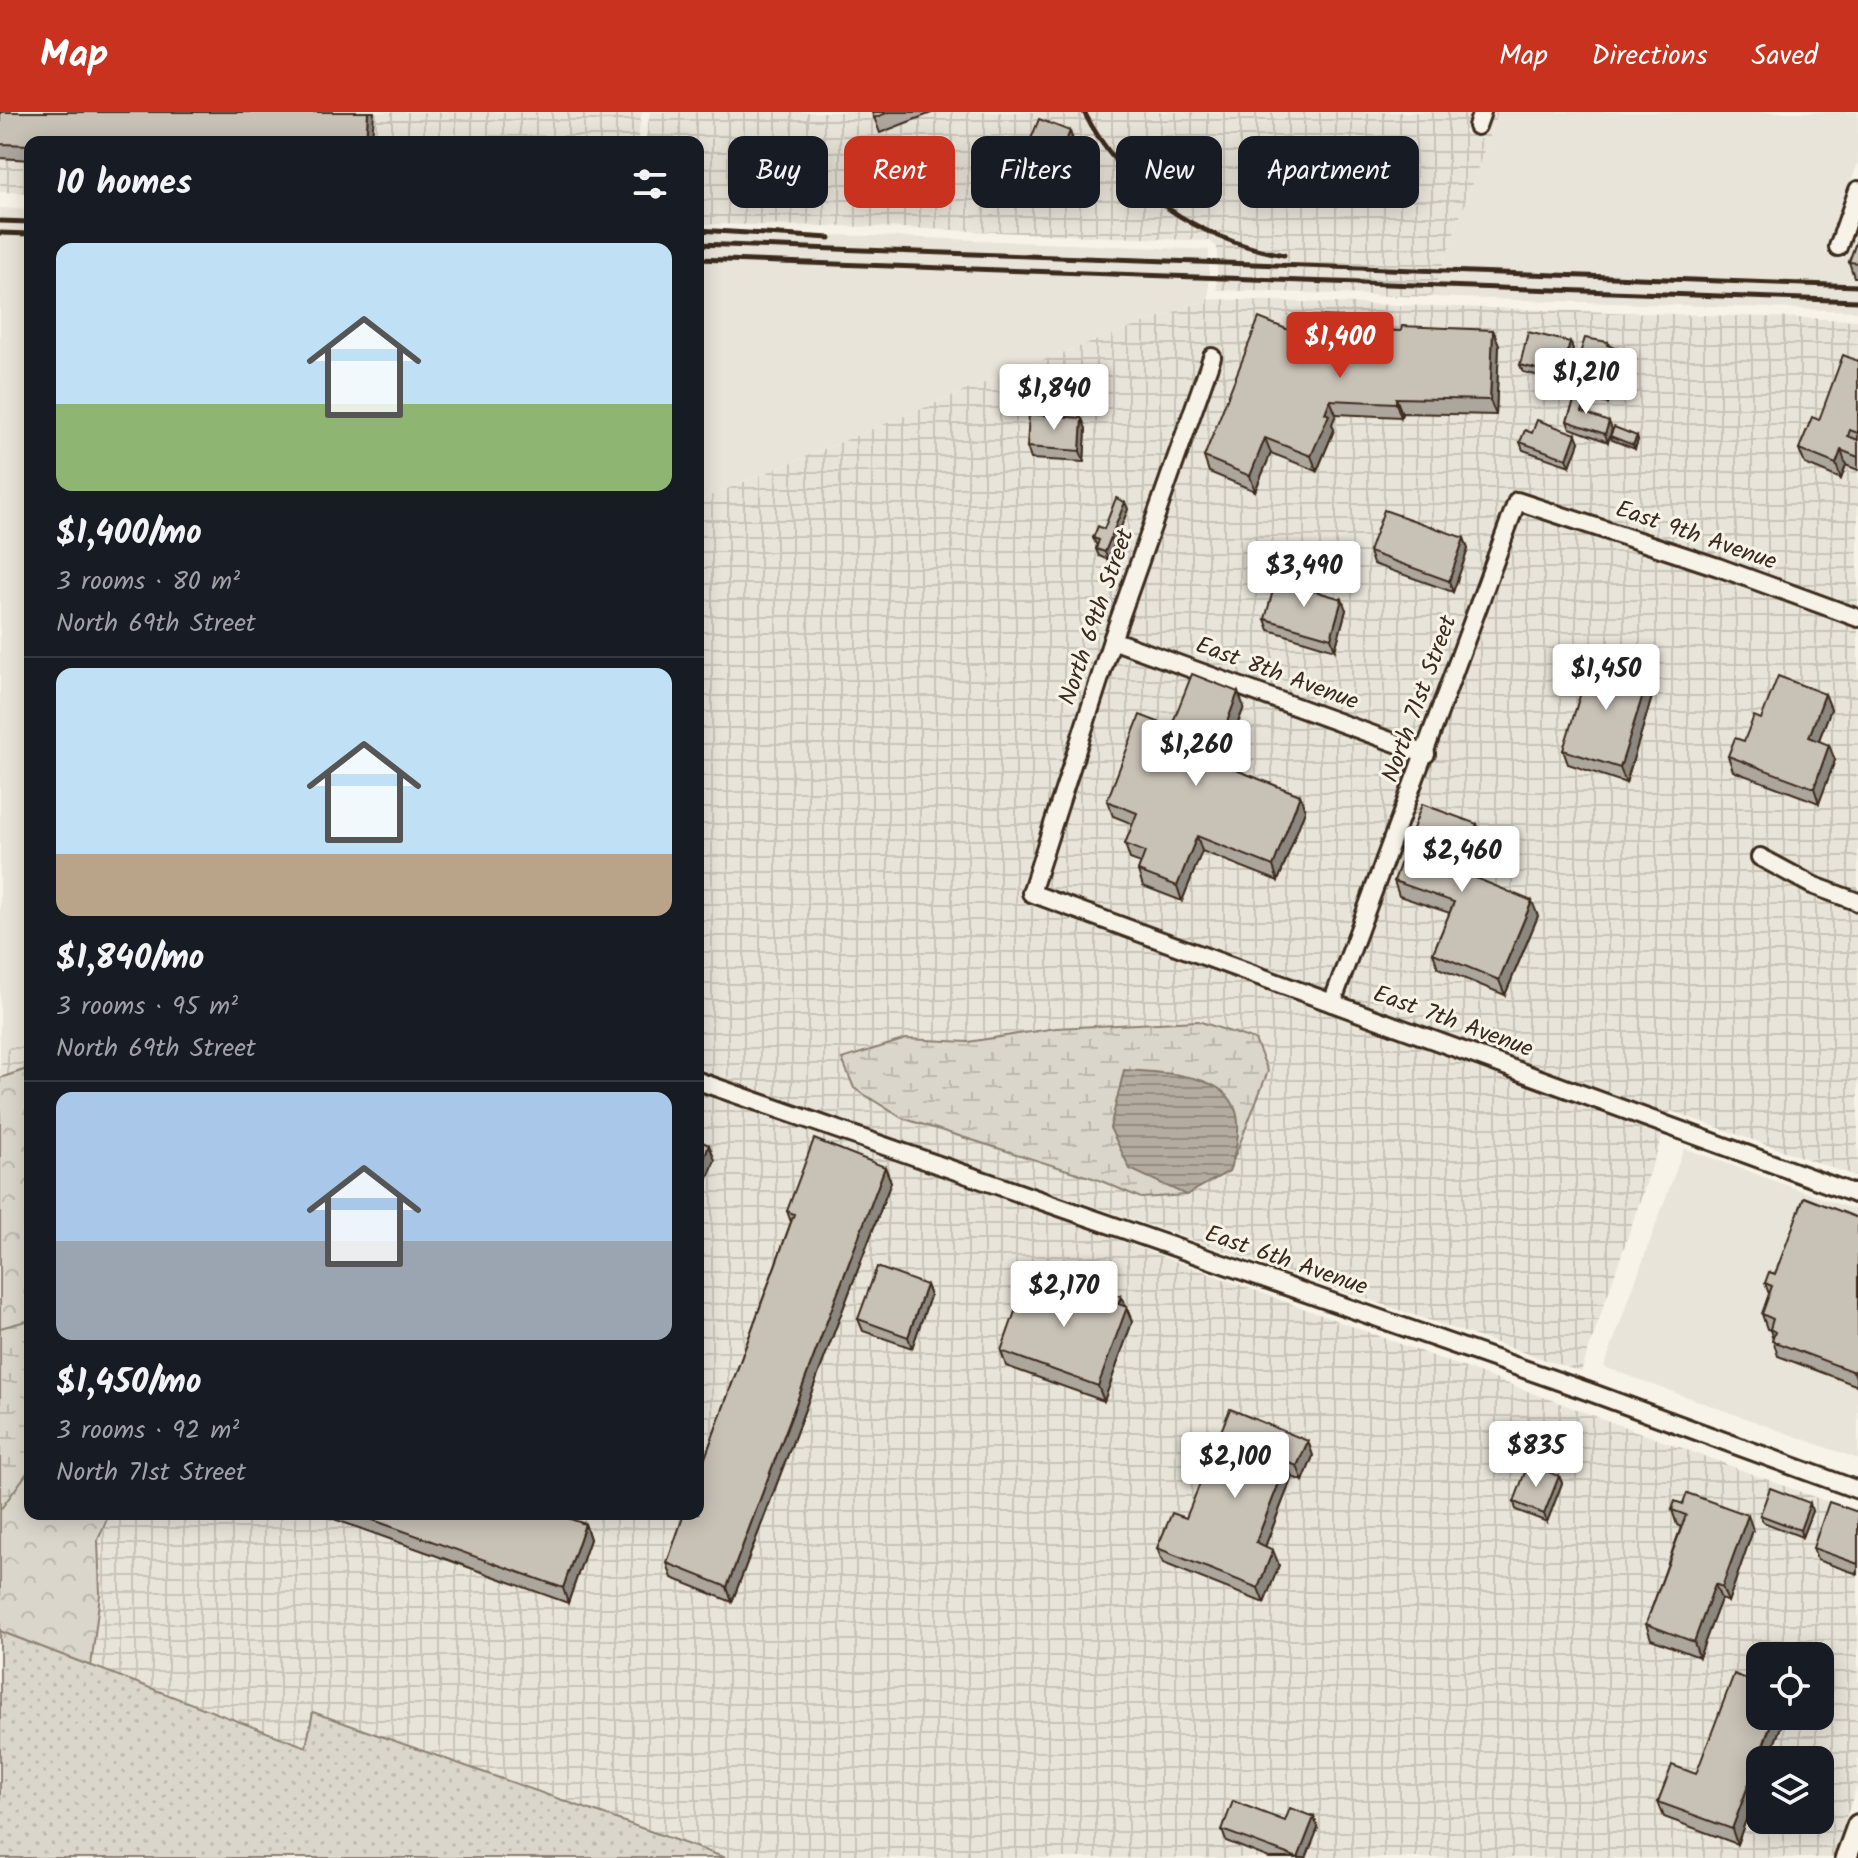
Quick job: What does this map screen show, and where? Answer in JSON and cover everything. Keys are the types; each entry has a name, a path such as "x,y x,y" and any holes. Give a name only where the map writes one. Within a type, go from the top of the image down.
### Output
{"street":[{"path":"1838,247 1858,190"},
{"name":"North 69th Street","path":"1031,893 1112,640 1212,357"},
{"name":"East 9th Avenue","path":"1517,501 1718,567 1858,618"},
{"name":"North 71st Street","path":"1332,1003 1517,501"},
{"name":"East 8th Avenue","path":"1112,640 1426,754"},
{"path":"1760,857 1812,885 1858,902"},
{"name":"East 7th Avenue","path":"1031,893 1858,1195"},
{"name":"East 6th Avenue","path":"704,1083 1587,1391 1858,1490"},
{"path":"1846,1858 1858,1825"}],"shaded area":[{"path":"0,112 642,112 638,136 24,136 24,193 0,192"},
{"path":"650,112 1472,112 1464,132 1481,139 1492,112 1498,112 1431,297 1217,290 1217,247 1210,241 878,227 704,224 704,136 646,136"},
{"path":"1498,112 1858,112 1858,163 1825,253 1843,260 1858,218 1858,311 1431,297"},
{"path":"0,208 24,210 24,1044 0,1064"},
{"path":"704,233 877,236 1209,250 1209,299 1011,372 704,499"},
{"path":"1209,299 1858,320 1858,1177 1671,1111 1581,1372 704,1074 704,499 1011,372"},
{"path":"24,1036 24,1520 704,1520 704,1087 1858,1513 1858,1783 1832,1858 0,1858 0,1055"},
{"path":"1124,1070 1198,1079 1217,1087 1230,1099 1237,1116 1237,1140 1229,1171 1186,1195 1130,1169 1110,1128"},
{"path":"1684,1148 1858,1211 1858,1459 1604,1367"}],"green space":[{"path":"1198,1021 1255,1040 1268,1071 1229,1171 1186,1195 1141,1198 1099,1180 902,1118 854,1088 842,1059 906,1039 968,1042 1056,1028"},
{"path":"24,1070 24,1520 106,1520 98,1540 100,1594 91,1666 0,1631 0,1078"},
{"path":"24,1322 24,1477 0,1510 0,1328"},
{"path":"0,1631 306,1747 313,1712 726,1858 0,1858"}],"building":[{"path":"0,112 368,112 366,136 24,136 24,145 0,144"},
{"path":"872,112 889,112 874,118"},
{"path":"1039,119 1070,131 1068,136 1032,136"},
{"path":"1858,237 1858,263 1849,262"},
{"path":"1312,316 1342,317 1342,329 1401,331 1402,326 1493,330 1490,400 1396,398 1396,403 1330,400 1325,413 1329,415 1311,456 1265,438 1250,476 1204,457 1259,318 1304,336"},
{"path":"1528,332 1570,342 1562,375 1520,365"},
{"path":"1585,338 1608,342 1607,345 1618,349 1604,393 1570,384"},
{"path":"1843,355 1858,361 1858,433 1850,430 1848,436 1858,440 1858,457 1841,450 1836,464 1799,449 1812,417 1819,420"},
{"path":"1578,391 1588,394 1582,412 1609,422 1605,434 1567,421"},
{"path":"1029,414 1082,418 1080,451 1027,447"},
{"path":"1537,420 1576,434 1567,459 1520,442 1525,430 1532,433"},
{"path":"1614,427 1637,436 1633,445 1610,436"},
{"path":"1116,498 1125,502 1105,552 1096,549 1099,540 1093,538 1098,526 1104,529"},
{"path":"1384,510 1464,538 1449,581 1369,552"},
{"path":"1276,580 1342,599 1331,638 1265,619"},
{"path":"1592,657 1649,675 1620,768 1563,750"},
{"path":"1192,674 1238,692 1227,722 1238,726 1223,765 1300,795 1273,866 1197,836 1177,886 1138,871 1145,852 1125,844 1137,813 1107,801 1140,715 1171,727"},
{"path":"1778,676 1825,694 1809,737 1829,745 1814,788 1728,756 1735,738 1744,741 1754,716 1761,719"},
{"path":"1422,804 1477,824 1464,860 1471,863 1466,874 1532,901 1499,980 1433,953 1454,902 1394,881"},
{"path":"814,1139 885,1167 727,1587 667,1563 682,1520 704,1520 704,1461 794,1214 787,1211"},
{"path":"1804,1197 1858,1218 1858,1362 1854,1372 1772,1341 1775,1332 1770,1329 1773,1319 1762,1314 1772,1286 1765,1283 1769,1272 1775,1274"},
{"path":"877,1267 926,1285 908,1337 858,1319"},
{"path":"1029,1272 1104,1299 1107,1291 1121,1296 1118,1304 1127,1307 1098,1386 1001,1351"},
{"path":"1230,1409 1308,1441 1297,1466 1287,1462 1256,1542 1273,1550 1258,1588 1157,1548 1172,1513 1186,1518"},
{"path":"1528,1464 1559,1476 1544,1514 1514,1502"},
{"path":"1770,1488 1810,1503 1800,1530 1760,1515"},
{"path":"1687,1493 1748,1515 1722,1587 1715,1584 1694,1642 1646,1624 1686,1515 1672,1510 1675,1501 1683,1504"},
{"path":"1829,1502 1858,1512 1858,1564 1813,1548"},
{"path":"373,1520 573,1520 585,1524 563,1588"},
{"path":"1734,1674 1746,1679 1746,1730 1769,1730 1763,1746 1746,1746 1746,1791 1732,1829 1658,1802 1672,1765 1696,1774"},
{"path":"1233,1801 1285,1821 1290,1808 1314,1817 1298,1858 1222,1830"}],"railway":[{"path":"1084,112 1120,166 1167,208 1222,237 1284,255"},
{"path":"0,221 24,222"},
{"path":"704,230 830,238"},
{"path":"0,233 24,234"},
{"path":"704,244 1858,286"},
{"path":"704,259 1858,301"}]}
